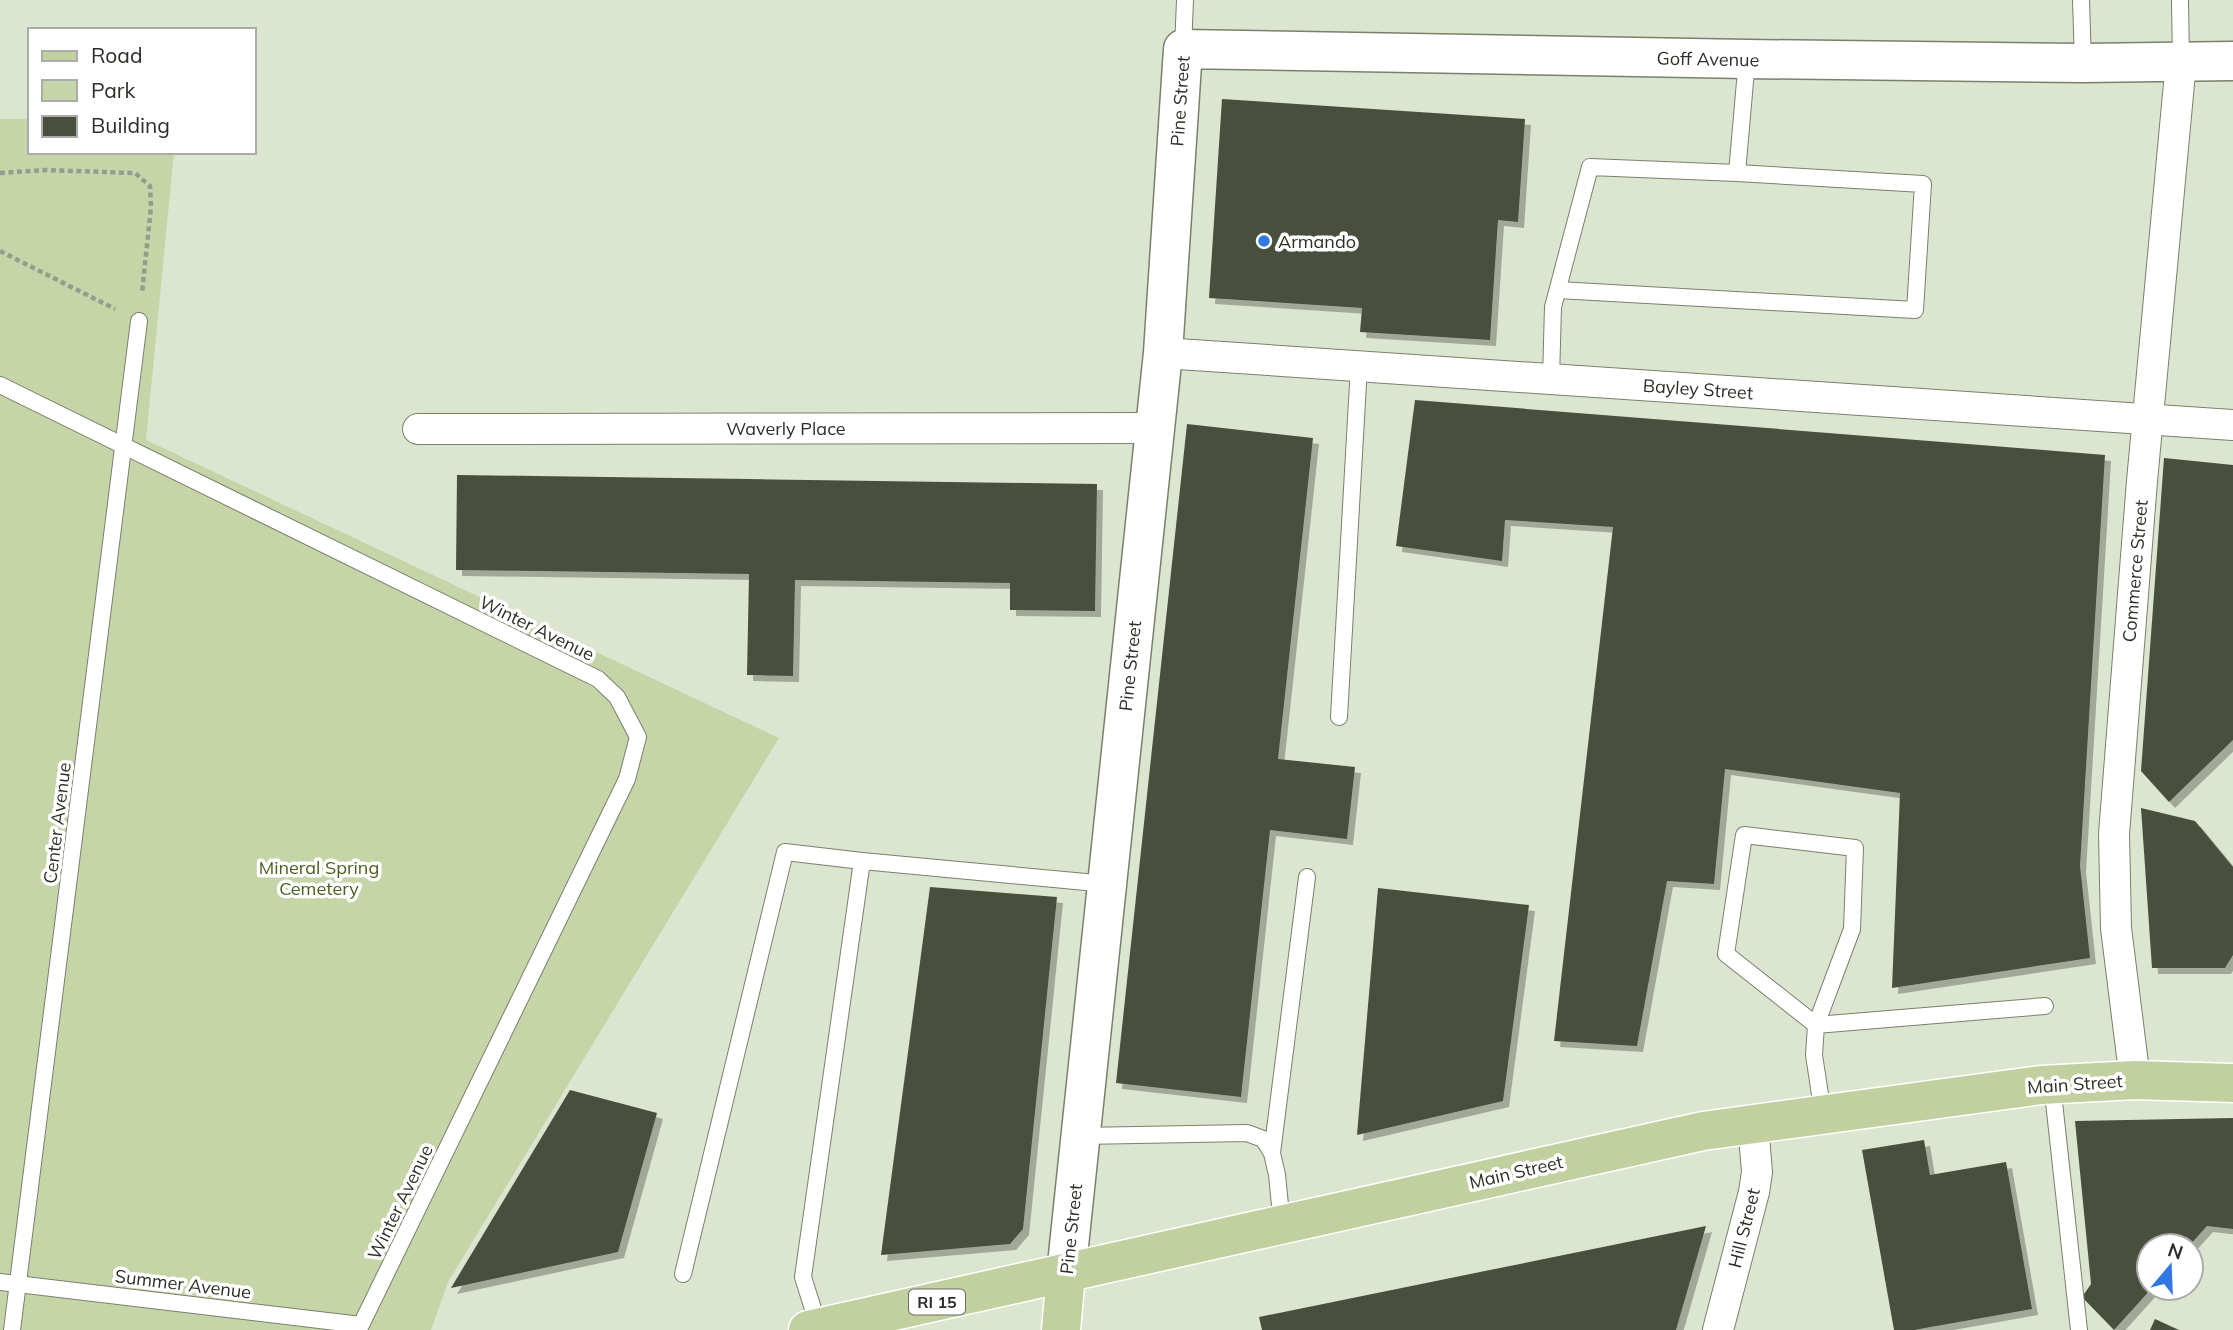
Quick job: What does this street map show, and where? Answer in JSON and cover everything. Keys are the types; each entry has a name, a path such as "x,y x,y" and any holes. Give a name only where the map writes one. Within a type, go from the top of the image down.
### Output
{"main road":[{"name":"Goff Avenue","path":"1183,49 1747,60 2083,63 2233,61"},
{"name":"Pine Street","path":"1061,1330 1163,353 1183,49"},
{"name":"Main Street","path":"814,1329 894,1321 1066,1274 1647,1143 1753,1124 2052,1084 2231,1078"}],"street":[{"name":"Commerce Street","path":"2135,1080 2116,928 2114,834 2142,481 2181,62"},
{"name":"Bayley Street","path":"1163,353 2233,425"},
{"name":"Waverly Place","path":"418,429 1155,428"},
{"name":"Hill Street","path":"1718,1330 1754,1192 1757,1172 1753,1124"}],"lane":[{"name":"Pine Street","path":"1183,49 1185,0"},
{"path":"2081,0 2083,63"},
{"path":"2180,0 2181,62"},
{"path":"1737,173 1747,60"},
{"path":"1551,379 1553,307 1590,167 1923,184 1915,310 1558,290"},
{"name":"Center Avenue","path":"12,1330 139,321"},
{"path":"1339,717 1359,366"},
{"name":"Winter Avenue","path":"0,385 598,679 617,697 638,737 627,779 361,1325"},
{"path":"1823,1114 1814,1055 1816,1025 1852,929 1855,848 1744,835 1726,954 1816,1025 2045,1006"},
{"path":"683,1274 785,852 862,862 1107,884"},
{"path":"814,1329 803,1277 862,862"},
{"path":"1272,1153 1307,877"},
{"path":"2052,1084 2078,1330"},
{"path":"1081,1136 1247,1133 1263,1139 1272,1153 1278,1175 1282,1225"},
{"name":"Summer Avenue","path":"0,1282 361,1325"}],"path":[{"path":"0,173 45,170 135,173 150,186 152,207 139,321 0,251"}],"green space":[{"name":"Mineral Spring Cemetery","path":"0,119 28,119 28,154 174,154 146,440 779,738 448,1282 431,1330 0,1330"}],"building":[{"path":"1222,99 1525,119 1518,222 1498,220 1490,340 1360,332 1362,308 1209,298"},
{"path":"1415,400 2105,455 2080,866 2090,958 1892,988 1900,793 1725,769 1714,884 1667,881 1637,1046 1554,1041 1613,527 1505,520 1502,561 1396,546"},
{"path":"1187,424 1313,438 1278,759 1355,767 1347,839 1270,830 1241,1097 1116,1083"},
{"path":"2164,458 2233,465 2233,740 2169,802 2141,771"},
{"path":"457,475 1097,484 1095,611 1010,610 1010,583 795,580 793,676 747,675 749,574 456,570"},
{"path":"2141,808 2195,821 2233,867 2233,955 2225,968 2152,968"},
{"path":"930,887 1057,897 1023,1229 1010,1244 881,1255"},
{"path":"1378,888 1529,905 1503,1101 1357,1135"},
{"path":"570,1090 657,1113 618,1252 451,1288"},
{"path":"2233,1118 2233,1229 2207,1226 2202,1232 2135,1232 2135,1302 2139,1302 2114,1330 2082,1297 2091,1284 2075,1121"},
{"path":"1924,1140 1930,1175 2006,1162 2032,1309 1914,1330 1894,1330 1862,1150"},
{"path":"1706,1226 1676,1330 1262,1330 1259,1317"},
{"path":"2155,1319 2179,1330 2150,1330"}],"place":[{"name":"Armando","path":"1264,241"}]}
